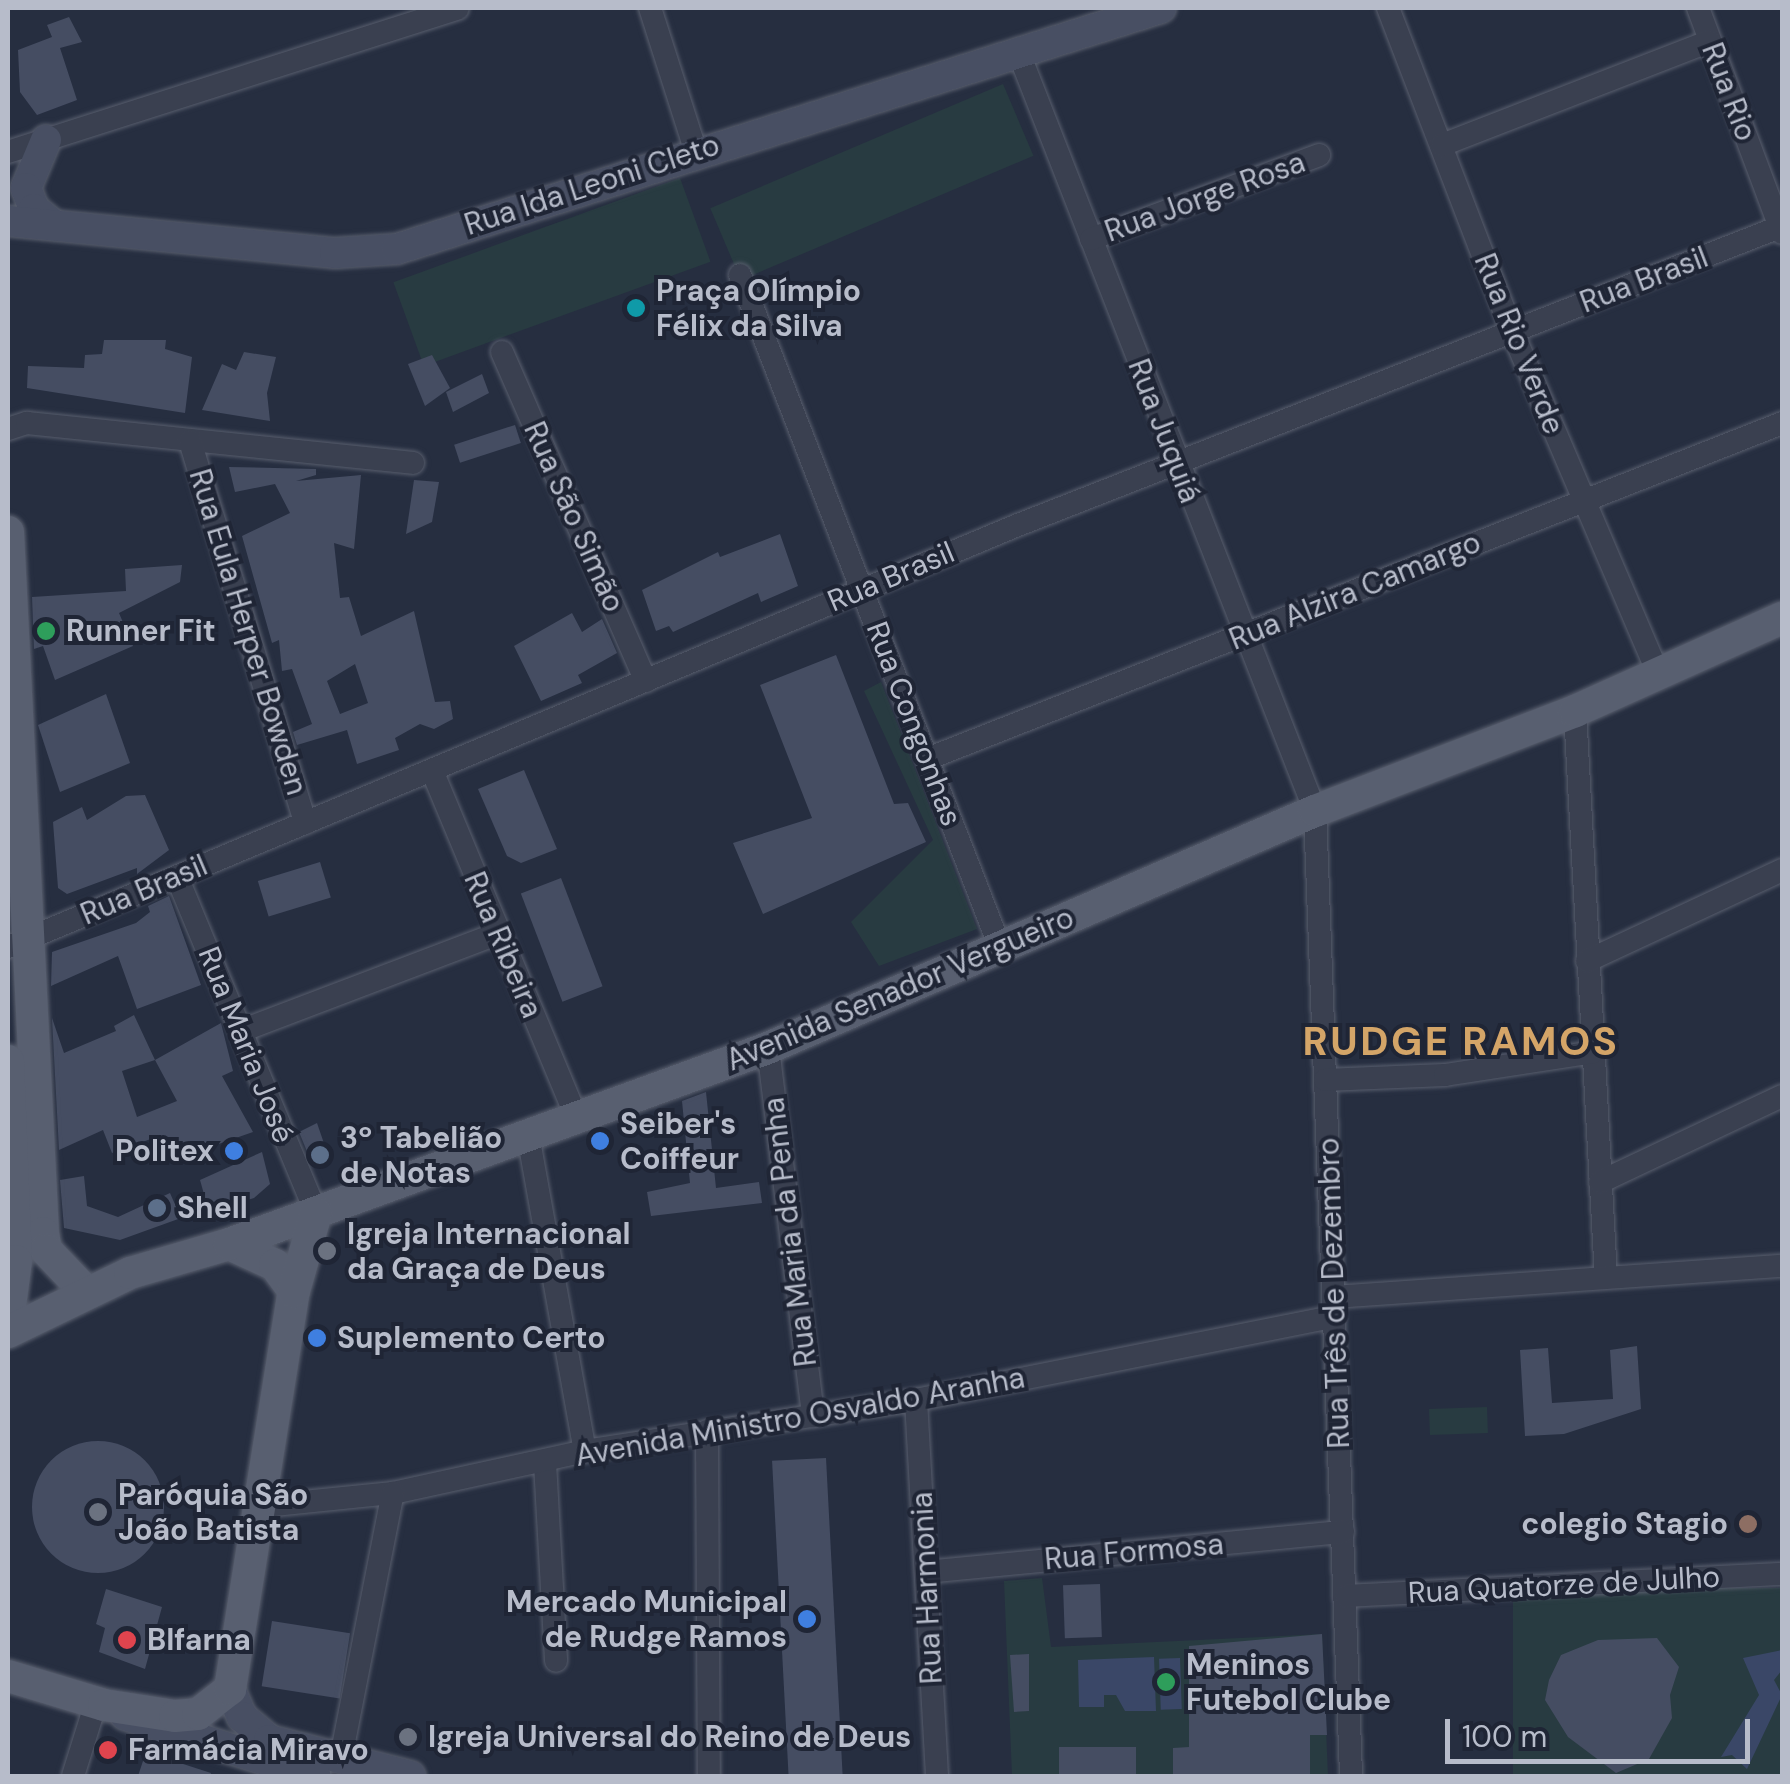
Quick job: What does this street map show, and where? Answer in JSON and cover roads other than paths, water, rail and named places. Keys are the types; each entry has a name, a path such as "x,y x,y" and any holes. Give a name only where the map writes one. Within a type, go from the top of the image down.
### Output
{"main road":[{"path":"8,532 16,944 42,1232 46,1250 86,1292"},
{"name":"Avenida Senador Vergueiro","path":"8,1332 86,1292 316,1213 768,1048 1001,950 1314,810 1575,711 1782,618"},
{"path":"8,1060 16,1261 8,1322"},
{"path":"8,1676 100,1703 198,1714 230,1689 264,1506 294,1291 316,1213"},
{"path":"229,1244 275,1265 294,1291"}],"street":[{"path":"8,152 458,8"},
{"path":"650,8 696,152"},
{"name":"Rua Ida Leoni Cleto","path":"8,221 373,253 1161,8"},
{"name":"Rua Rio Verde","path":"1388,8 1512,331 1659,676"},
{"name":"Rua Rio","path":"1698,8 1782,228"},
{"path":"1442,144 1710,41"},
{"name":"Rua Juquiá","path":"1018,51 1314,810"},
{"path":"46,140 26,188 34,209 54,226"},
{"name":"Rua Jorge Rosa","path":"1091,239 1319,154"},
{"name":"Rua Brasil","path":"16,944 1175,461 1782,228"},
{"name":"Rua Congonhas","path":"740,275 1001,950"},
{"name":"Rua São Simão","path":"502,352 646,681"},
{"path":"8,429 27,422 414,463"},
{"name":"Rua Alzira Camargo","path":"927,759 1782,423"},
{"name":"Rua Eula Herper Bowden","path":"190,441 305,823"},
{"path":"1575,711 1606,1277"},
{"name":"Rua Ribeira","path":"434,773 496,934 576,1116"},
{"name":"Rua Três de Dezembro","path":"1314,810 1352,1776"},
{"path":"1587,961 1782,870"},
{"name":"Rua Maria José","path":"177,877 316,1213"},
{"path":"240,1031 496,934"},
{"name":"Rua Maria da Penha","path":"768,1048 812,1416"},
{"path":"1325,1080 1445,1075 1592,1052"},
{"path":"1600,1182 1782,1096"},
{"path":"528,1135 586,1451"},
{"name":"Avenida Ministro Osvaldo Aranha","path":"264,1506 393,1494 586,1451 916,1400 1335,1307 1606,1277 1782,1266"},
{"name":"Rua Harmonia","path":"916,1400 936,1776"},
{"path":"707,1430 708,1776"},
{"path":"545,1462 556,1660"},
{"path":"341,1757 393,1494"},
{"name":"Rua Formosa","path":"926,1572 1343,1532"},
{"name":"Rua Quatorze de Julho","path":"1346,1596 1782,1574"},
{"path":"230,1689 255,1732 410,1776"},
{"path":"73,1776 100,1703 155,1728 314,1776"}],"water":[{"path":"1782,1650 1782,1670 1774,1680 1782,1695 1747,1769 1732,1755 1721,1757 1759,1695 1743,1658"},
{"path":"1154,1657 1156,1711 1125,1711 1116,1695 1104,1695 1104,1707 1079,1707 1078,1660"},
{"path":"1180,1658 1182,1709 1161,1710 1159,1659"}],"place":[{"name":"Praça Olímpio Félix da Silva","path":"636,308"},
{"name":"Runner Fit","path":"46,631"},
{"name":"Seiber's Coiffeur","path":"600,1141"},
{"name":"Politex","path":"234,1151"},
{"name":"3º Tabelião de Notas","path":"320,1155"},
{"name":"Shell","path":"157,1208"},
{"name":"Igreja Internacional da Graça de Deus","path":"327,1251"},
{"name":"Suplemento Certo","path":"317,1338"},
{"name":"Paróquia São João Batista","path":"98,1512"},
{"name":"colegio Stagio","path":"1748,1524"},
{"name":"Mercado Municipal de Rudge Ramos","path":"807,1619"},
{"name":"BIfarna","path":"127,1640"},
{"name":"Meninos Futebol Clube","path":"1166,1682"},
{"name":"Igreja Universal do Reino de Deus","path":"408,1737"},
{"name":"Farmácia Miravo","path":"108,1750"}],"district":[{"name":"RUDGE RAMOS","path":"1461,1041"}]}
